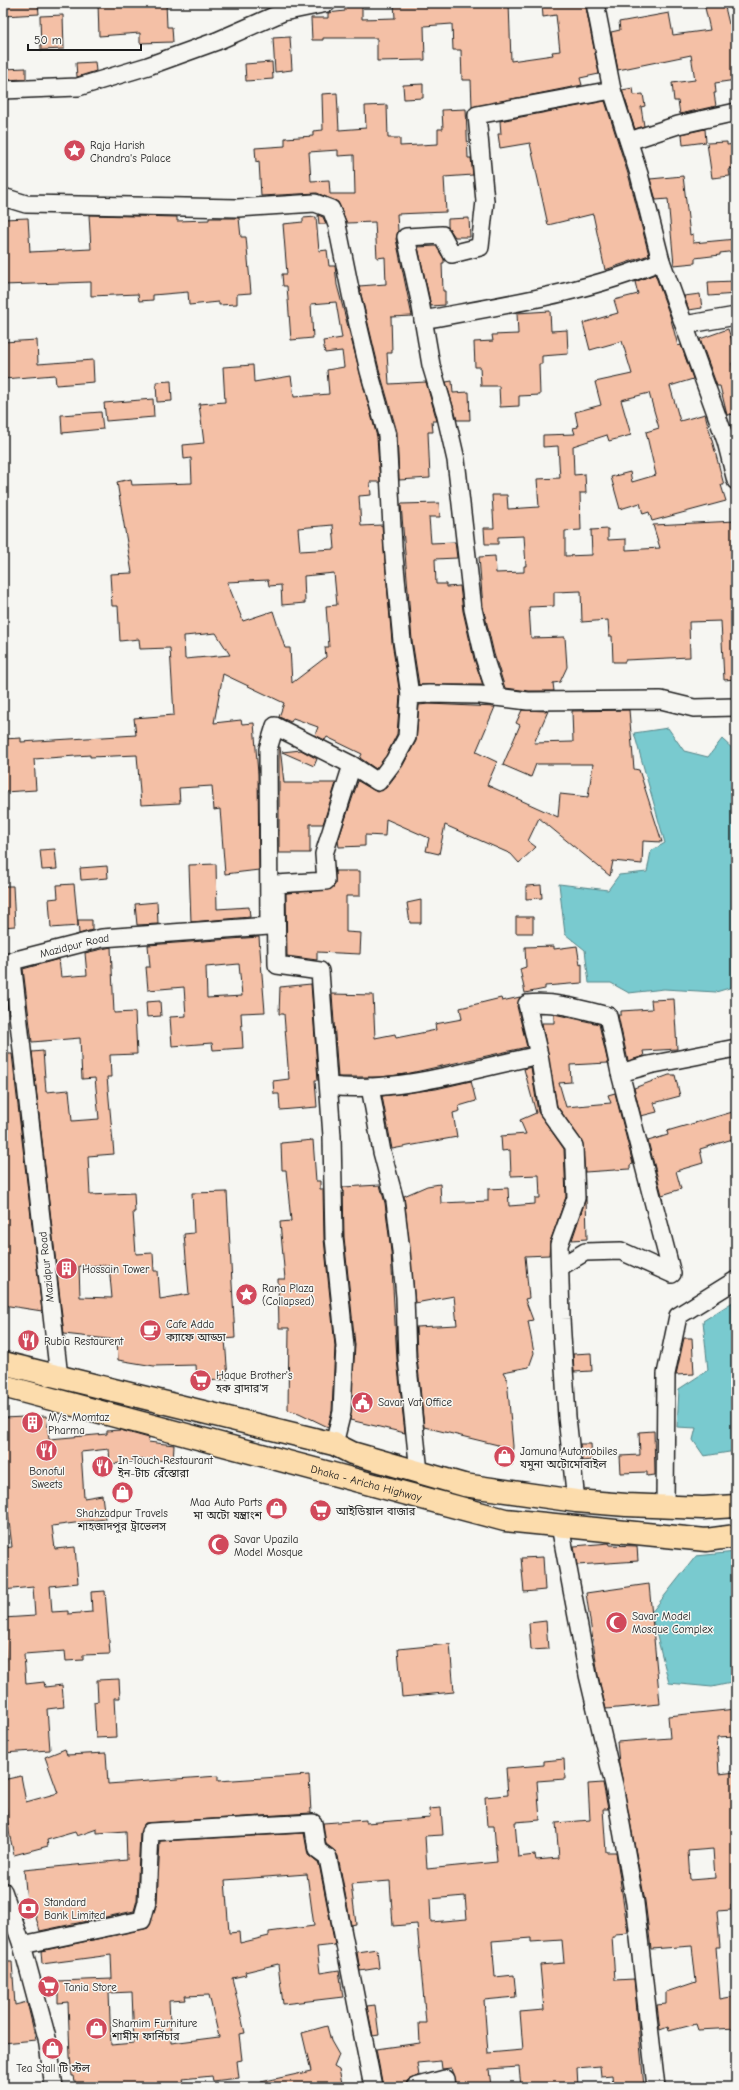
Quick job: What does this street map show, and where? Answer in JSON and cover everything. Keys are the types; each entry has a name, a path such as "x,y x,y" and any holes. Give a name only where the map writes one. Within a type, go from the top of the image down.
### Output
{"highway":[{"path":"3,1363 59,1378 334,1444 352,1453 464,1485 576,1501 665,1506 736,1506"},
{"name":"Dhaka - Aricha Highway","path":"3,1386 505,1520 706,1540 736,1536"}],"street":[{"path":"3,90 78,87 148,66 217,41 283,12 326,3"},
{"path":"595,3 612,90 640,174 661,261 726,441 736,481"},
{"path":"497,697 484,657 473,609 456,460 445,412 431,366 406,237 442,235 452,254 480,247 485,201 477,116 612,90"},
{"path":"629,141 678,125 736,112"},
{"path":"3,197 26,204 238,208 315,203 331,209 337,225 350,294 369,371 388,435 393,546 402,641 410,695 407,737 394,761 378,782 352,765 324,854 326,880 276,884 277,964 320,971 329,1086 334,1238 345,1346 342,1412 334,1444"},
{"path":"423,320 484,309 619,278 661,261"},
{"path":"684,326 736,316"},
{"path":"410,695 429,694 497,697 528,701 660,700 694,708 736,707"},
{"name":"Mazidpur Road","path":"59,1378 12,961 102,938 270,926 268,749 275,726 352,765"},
{"path":"560,1267 585,1252 621,1251 672,1274 620,1073 608,1016 580,1008 544,1002 527,1004 539,1055 548,1110 574,1146 576,1198 559,1245 560,1319 567,1417 576,1501"},
{"path":"620,1073 736,1048"},
{"path":"329,1086 370,1088 430,1078 539,1055"},
{"path":"370,1088 382,1152 394,1201 401,1251 405,1297 407,1358 418,1472"},
{"path":"665,1506 666,1374 678,1316 736,1280"},
{"path":"560,1526 588,1675 614,1785 635,1903 656,2087"},
{"path":"22,1945 142,1920 147,1902 150,1832 313,1823 317,1850 328,1858 373,2087"},
{"path":"3,1891 22,1945 47,2038 54,2087"},
{"path":"415,2087 445,2079 446,2087"}],"water":[{"path":"668,728 684,751 708,757 722,739 736,752 736,986 716,992 664,989 629,993 611,983 589,983 585,950 565,934 559,884 608,890 619,875 647,872 651,851 665,843 634,733"},
{"path":"736,1300 736,1451 704,1456 693,1440 696,1428 677,1427 679,1389 708,1370 703,1321"},
{"path":"736,1552 736,1682 712,1687 669,1683 651,1613 696,1556"}],"building":[{"path":"3,3 38,3 39,14 3,16"},
{"path":"98,3 166,3 167,27 172,27 173,42 140,43 140,33 99,36"},
{"path":"362,3 362,19 395,18 394,3 509,3 511,61 553,55 552,52 560,51 556,15 543,17 542,3 585,3 599,74 580,78 582,85 472,107 471,80 462,80 461,50 453,50 452,24 424,26 425,60 377,61 377,38 323,38 323,40 312,40 311,18 328,18 328,13 345,11 345,4"},
{"path":"704,3 724,3 729,24 736,23 736,80 715,83 716,93 714,93 716,106 680,114 678,101 674,101 672,83 695,80 691,55 618,70 611,32 620,30 619,22 669,13 673,35 710,30"},
{"path":"63,15 64,49 41,50 40,16"},
{"path":"290,37 292,70 275,72 273,38"},
{"path":"95,62 96,71 77,77 76,63"},
{"path":"272,62 273,79 246,81 245,64"},
{"path":"26,68 26,79 3,80 3,69"},
{"path":"423,84 423,98 404,99 403,85"},
{"path":"633,88 634,95 643,94 645,106 641,107 644,126 635,129 622,90"},
{"path":"337,93 339,130 366,128 365,106 387,105 388,138 400,138 400,146 438,144 438,129 443,129 442,110 466,109 468,158 471,158 473,175 444,177 446,212 397,214 398,231 396,239 412,316 391,317 392,353 387,353 389,384 426,382 437,421 432,421 433,432 428,432 430,478 399,480 397,432 379,369 359,286 386,284 385,257 377,258 375,222 347,223 338,202 317,193 261,196 259,161 256,162 255,148 285,146 285,138 313,136 313,131 323,130 322,94","holes":["338,150 338,156 354,155 355,194 330,194 329,180 311,181 309,152"]},
{"path":"605,101 629,177 649,255 605,270 593,214 548,225 530,143 500,148 498,134 501,134 500,121"},
{"path":"705,129 706,142 683,145 682,134"},
{"path":"727,142 727,145 736,144 736,168 729,169 730,176 712,178 707,143"},
{"path":"683,176 690,235 693,234 693,243 736,239 736,251 720,253 720,255 695,258 695,263 674,265 668,199 656,200 650,179"},
{"path":"89,215 177,217 177,221 209,220 209,218 239,218 241,237 246,237 251,293 237,294 237,304 219,305 219,302 189,305 188,292 153,295 153,300 139,301 138,294 91,296 91,282 3,285 3,219 28,218 30,252 91,249"},
{"path":"318,215 323,217 326,224 319,224"},
{"path":"316,217 319,251 327,250 329,266 335,266 337,285 377,437 380,482 370,482 371,495 359,496 361,526 382,525 392,642 400,695 397,734 386,756 376,769 360,758 362,754 327,737 325,740 315,735 318,727 293,718 291,722 279,717 284,703 223,674 214,723 241,720 242,724 254,723 258,774 259,870 225,874 220,809 214,810 212,786 179,788 180,803 141,805 137,755 90,757 90,755 34,759 36,790 4,792 3,739 21,738 21,742 136,735 134,718 174,715 170,648 140,649 139,639 120,641 118,606 112,606 110,574 132,573 117,482 131,479 132,485 192,483 191,458 184,459 183,445 204,443 199,404 225,402 223,367 253,365 254,382 291,376 294,397 329,394 327,370 344,367 342,351 325,353 323,341 342,338 336,302 311,304 313,338 291,340 287,286 283,286 282,274 287,274 283,224 303,222 303,218","holes":["333,525 335,549 300,551 298,528","334,573 337,605 326,606 329,647 325,647 326,657 292,683 290,648 285,648 273,611 243,621 227,582 268,580 269,586 281,585 282,605 305,603 304,576","216,633 230,655 185,659 184,636"]},
{"path":"469,218 470,237 455,237 448,227 448,219"},
{"path":"436,246 444,259 444,263 442,263 445,305 431,306 418,247"},
{"path":"655,274 670,316 678,346 681,345 693,379 670,386 680,421 705,414 724,485 721,485 726,501 652,521 649,512 643,514 640,503 620,509 611,477 630,472 632,482 656,475 646,432 659,428 649,393 621,400 631,435 609,441 607,435 573,446 574,475 585,474 586,493 580,493 581,530 565,531 565,556 592,555 591,530 608,529 608,540 626,539 626,550 660,548 653,525 736,521 736,679 724,680 721,621 689,622 690,657 625,660 625,662 613,662 612,636 609,636 608,620 582,622 581,591 554,592 554,606 529,607 531,638 565,637 567,667 560,682 553,683 554,691 529,691 505,688 494,654 483,607 479,557 495,556 496,573 524,572 524,566 526,566 524,536 498,537 498,544 485,544 484,528 494,528 492,495 507,495 508,509 539,507 537,479 560,478 558,446 543,447 543,435 575,434 573,428 578,427 575,412 601,405 595,382 632,374 622,341 590,350 583,323 618,313 614,300 638,294 635,282"},
{"path":"736,281 736,294 709,296 708,282"},
{"path":"700,294 702,308 689,310 684,296"},
{"path":"550,311 551,331 567,330 568,354 542,356 542,364 539,364 540,395 519,396 519,406 500,407 499,386 481,386 480,367 475,367 474,342 493,341 492,335 518,334 517,313"},
{"path":"728,329 736,353 736,361 732,363 736,389 736,414 727,415 720,386 717,386 700,339"},
{"path":"37,340 38,364 93,360 94,382 56,385 55,375 3,379 3,342"},
{"path":"171,381 172,401 157,402 156,382"},
{"path":"452,381 453,393 469,392 470,420 457,420 446,382"},
{"path":"153,399 154,417 106,421 104,403"},
{"path":"101,412 103,429 62,433 61,415"},
{"path":"439,503 440,517 429,517 431,543 455,542 457,558 435,559 436,584 446,584 446,587 460,586 463,611 474,659 483,685 419,685 412,640 401,504"},
{"path":"429,704 495,707 476,752 497,762 487,785 558,817 560,794 588,797 593,764 536,764 531,777 503,765 520,725 516,723 522,710 548,711 534,743 573,742 572,711 629,710 634,769 639,770 662,842 643,841 642,864 613,861 610,876 539,818 528,841 536,847 519,863 511,854 445,825 439,854 426,851 429,838 386,819 385,836 365,835 365,846 339,847 338,841 358,781 377,792 386,788 402,767 416,741 419,705"},
{"path":"279,747 284,783 336,783 323,824 310,824 310,853 279,853"},
{"path":"301,750 317,759 314,766 282,752"},
{"path":"55,849 57,869 42,870 40,850"},
{"path":"216,864 217,909 249,907 250,917 191,922 189,865"},
{"path":"107,866 108,878 81,880 80,868"},
{"path":"335,871 360,871 360,896 346,896 346,932 361,933 360,954 317,952 317,960 287,956 286,893 331,889 335,885"},
{"path":"74,884 78,926 51,928 49,899 58,898 57,885"},
{"path":"541,885 542,898 526,899 526,886"},
{"path":"3,886 13,886 15,926 3,927"},
{"path":"421,900 421,923 410,923 407,903"},
{"path":"157,902 158,924 137,925 135,904"},
{"path":"516,917 533,917 533,933 516,933"},
{"path":"78,920 92,920 92,930 79,934"},
{"path":"259,937 265,1012 241,1013 243,1048 213,1050 212,1043 172,1046 170,1017 186,1016 184,987 148,990 146,967 150,967 148,945","holes":["239,964 242,996 207,998 206,967"]},
{"path":"554,946 554,949 577,946 580,965 582,964 582,983 545,986 545,989 525,993 520,969 526,967 525,947"},
{"path":"111,947 114,1013 135,1012 137,1054 110,1055 111,1077 107,1077 114,1154 88,1156 90,1195 134,1193 135,1212 133,1212 136,1254 153,1253 154,1271 158,1271 160,1299 189,1294 184,1234 194,1233 192,1193 227,1192 235,1338 225,1339 228,1379 197,1382 196,1365 154,1366 118,1360 117,1340 64,1334 32,1052 43,1051 46,1092 69,1090 72,1121 99,1119 95,1078 82,1079 80,1038 32,1042 23,969 59,959 61,977 87,975 85,953","holes":["109,1265 112,1298 80,1297 79,1266"]},
{"path":"3,970 7,1008 3,1008"},
{"path":"311,984 318,1080 315,1080 317,1107 280,1110 279,1094 274,1094 273,1081 289,1079 284,1014 279,1014 280,987"},
{"path":"332,994 373,995 375,1038 395,1034 396,1038 436,1030 435,1024 462,1019 460,1008 501,998 502,1001 520,997 517,1006 527,1047 406,1074 380,1077 338,1077"},
{"path":"674,999 677,1049 643,1051 644,1056 628,1061 618,1015 621,1015 621,1011 652,1009 651,1000"},
{"path":"160,1001 161,1016 147,1017 146,1002"},
{"path":"554,1014 599,1024 608,1063 570,1065 571,1082 559,1083 566,1107 611,1103 608,1095 615,1093 633,1164 630,1165 630,1169 585,1172 582,1141 557,1106 542,1023 554,1023"},
{"path":"3,1054 12,1054 42,1311 3,1305"},
{"path":"531,1067 538,1112 564,1149 566,1197 550,1242 549,1255 525,1256 529,1298 525,1299 533,1320 528,1321 534,1353 529,1367 503,1372 507,1379 513,1446 512,1465 499,1462 498,1445 424,1427 417,1357 416,1327 457,1325 454,1296 415,1303 404,1196 427,1186 440,1184 441,1203 488,1201 488,1189 508,1188 509,1206 535,1204 535,1198 540,1198 539,1175 511,1176 510,1150 502,1151 501,1136 526,1134 520,1120 536,1113 524,1069"},
{"path":"669,1075 675,1075 680,1096 654,1103 657,1112 641,1116 634,1088"},
{"path":"471,1081 476,1101 459,1106 460,1111 453,1113 457,1137 392,1149 382,1096 436,1089"},
{"path":"736,1111 736,1138 700,1149 703,1163 676,1171 681,1189 662,1195 648,1141 668,1135 667,1131"},
{"path":"313,1140 316,1181 320,1181 320,1189 323,1189 324,1239 335,1346 332,1411 328,1427 299,1413 288,1410 289,1328 279,1328 278,1279 285,1279 280,1222 291,1221 286,1170 282,1170 281,1143"},
{"path":"380,1185 385,1203 391,1252 397,1359 405,1433 350,1420 355,1345 344,1237 343,1187"},
{"path":"586,1196 587,1239 572,1240 585,1201"},
{"path":"684,1338 692,1338 694,1374 676,1375"},
{"path":"591,1353 592,1371 574,1372 573,1354"},
{"path":"46,1416 49,1439 107,1434 107,1431 120,1430 149,1438 148,1442 174,1445 173,1461 132,1459 133,1462 110,1464 109,1449 81,1452 84,1498 102,1495 105,1519 52,1526 55,1549 75,1547 78,1583 50,1586 52,1612 68,1611 68,1614 92,1612 91,1592 105,1591 110,1654 83,1655 83,1660 66,1661 65,1651 24,1654 26,1684 44,1682 45,1687 62,1685 64,1707 47,1709 50,1750 3,1753 3,1661 6,1661 3,1618 35,1616 33,1587 3,1590 3,1548 12,1547 7,1504 3,1505 3,1418"},
{"path":"654,1431 655,1475 647,1476 647,1472 621,1473 620,1456 640,1455 639,1432"},
{"path":"580,1444 591,1444 592,1460 582,1461"},
{"path":"609,1543 610,1545 637,1546 638,1561 577,1565 574,1546"},
{"path":"543,1557 545,1590 524,1592 521,1558"},
{"path":"649,1584 660,1704 606,1709 598,1675 586,1593"},
{"path":"546,1621 548,1649 531,1650 529,1623"},
{"path":"450,1644 454,1692 402,1697 398,1649"},
{"path":"119,1679 120,1698 114,1698 116,1737 96,1738 94,1702 98,1701 97,1680"},
{"path":"736,1709 736,1736 717,1737 719,1774 736,1772 736,1905 731,1905 731,1910 717,1911 720,1947 716,1947 720,1999 736,1996 736,2028 698,2030 696,2024 669,2031 668,2027 660,2030 657,2005 666,2004 666,1992 696,1982 692,1946 651,1949 645,1901 619,1763 617,1742 670,1738 668,1716","holes":["713,1849 715,1878 690,1880 688,1851"]},
{"path":"65,1749 67,1755 106,1753 108,1784 218,1776 218,1781 309,1775 311,1813 145,1823 140,1832 137,1900 134,1911 40,1931 31,1901 27,1901 24,1870 127,1860 126,1831 97,1833 97,1829 77,1836 75,1832 47,1840 48,1846 14,1855 5,1802 3,1802 3,1780 21,1776 26,1802 58,1793 45,1757"},
{"path":"564,1759 565,1779 537,1781 540,1820 515,1822 518,1857 535,1855 536,1860 559,1858 556,1823 590,1820 588,1784 603,1783 608,1809 603,1809 606,1852 616,1852 628,1933 615,1934 615,1937 612,1937 615,1980 634,1979 644,2087 613,2087 612,2075 601,2076 600,2066 577,2068 578,2087 521,2087 519,2067 489,2069 491,2087 456,2087 451,2068 442,2069 441,2061 417,2063 419,2076 408,2080 405,2085 383,2087 376,2049 420,2043 419,2023 426,2023 417,1924 393,1926 390,1881 351,1884 356,1924 351,1925 338,1856 334,1850 326,1844 323,1823 366,1820 366,1823 430,1818 429,1809 441,1808 443,1835 425,1836 427,1869 497,1862 494,1826 487,1826 485,1797 508,1795 506,1768 544,1765 544,1761","holes":["465,1896 467,1919 431,1922 430,1899","531,1938 531,1942 562,1940 564,1963 540,1965 544,2010 520,2012 523,2050 488,2053 484,2000 516,1997 514,1975 495,1977 492,1941"]},
{"path":"304,1833 308,1855 319,1864 335,1945 317,1947 320,1973 339,1970 343,1997 283,2004 278,1964 245,1972 246,1975 232,1978 245,2033 239,2034 242,2060 237,2061 239,2078 213,2081 212,2076 182,2079 184,2087 160,2087 160,2085 140,2087 76,2087 74,2076 72,2076 70,2056 68,2002 58,2003 58,1981 112,1979 111,1955 42,1964 41,1951 148,1928 157,1903 160,1841","holes":["307,1874 314,1926 269,1932 269,1936 240,1943 239,1932 229,1933 225,1880","132,1992 134,2043 111,2045 109,1993","209,1995 219,2037 171,2043 169,2001 186,2000 185,1996"]},
{"path":"377,1949 379,1968 360,1971 357,1952"},
{"path":"3,1962 12,1962 15,2005 27,2002 36,2040 3,2043"},
{"path":"375,2005 379,2035 373,2036 367,2006"},
{"path":"327,2026 331,2041 339,2055 334,2067 339,2070 343,2087 261,2087 261,2082 311,2071 302,2033"}],"place":[{"name":"Raja Harish Chandra's Palace","path":"75,151"},
{"name":"Hossain Tower","path":"66,1269"},
{"name":"Rana Plaza (Collapsed)","path":"247,1294"},
{"name":"Cafe Adda ক্যাফে আড্ডা","path":"150,1330"},
{"name":"Rubia Restaurent","path":"29,1341"},
{"name":"Haque Brother's হক ব্রাদার'স","path":"200,1381"},
{"name":"Savar Vat Office","path":"362,1402"},
{"name":"M/s. Momtaz Pharma","path":"33,1423"},
{"name":"Bonoful Sweets","path":"47,1451"},
{"name":"Jamuna Automobiles যমুনা অটোমোবাইল","path":"505,1457"},
{"name":"In-Touch Restaurant ইন-টাচ রেঁস্তোরা","path":"103,1466"},
{"name":"Shahzadpur Travels শাহজাদপুর ট্রাভেলস","path":"122,1493"},
{"name":"Maa Auto Parts মা অটো যন্ত্রাংশ","path":"277,1508"},
{"name":"আইডিয়াল বাজার","path":"320,1511"},
{"name":"Savar Upazila Model Mosque","path":"219,1545"},
{"name":"Savar Model Mosque Complex","path":"616,1622"},
{"name":"Standard Bank Limited","path":"29,1908"},
{"name":"Tania Store","path":"48,1987"},
{"name":"Shamim Furniture শামীম ফার্নিচার","path":"96,2029"},
{"name":"Tea Stall টি স্টল","path":"53,2048"}]}
